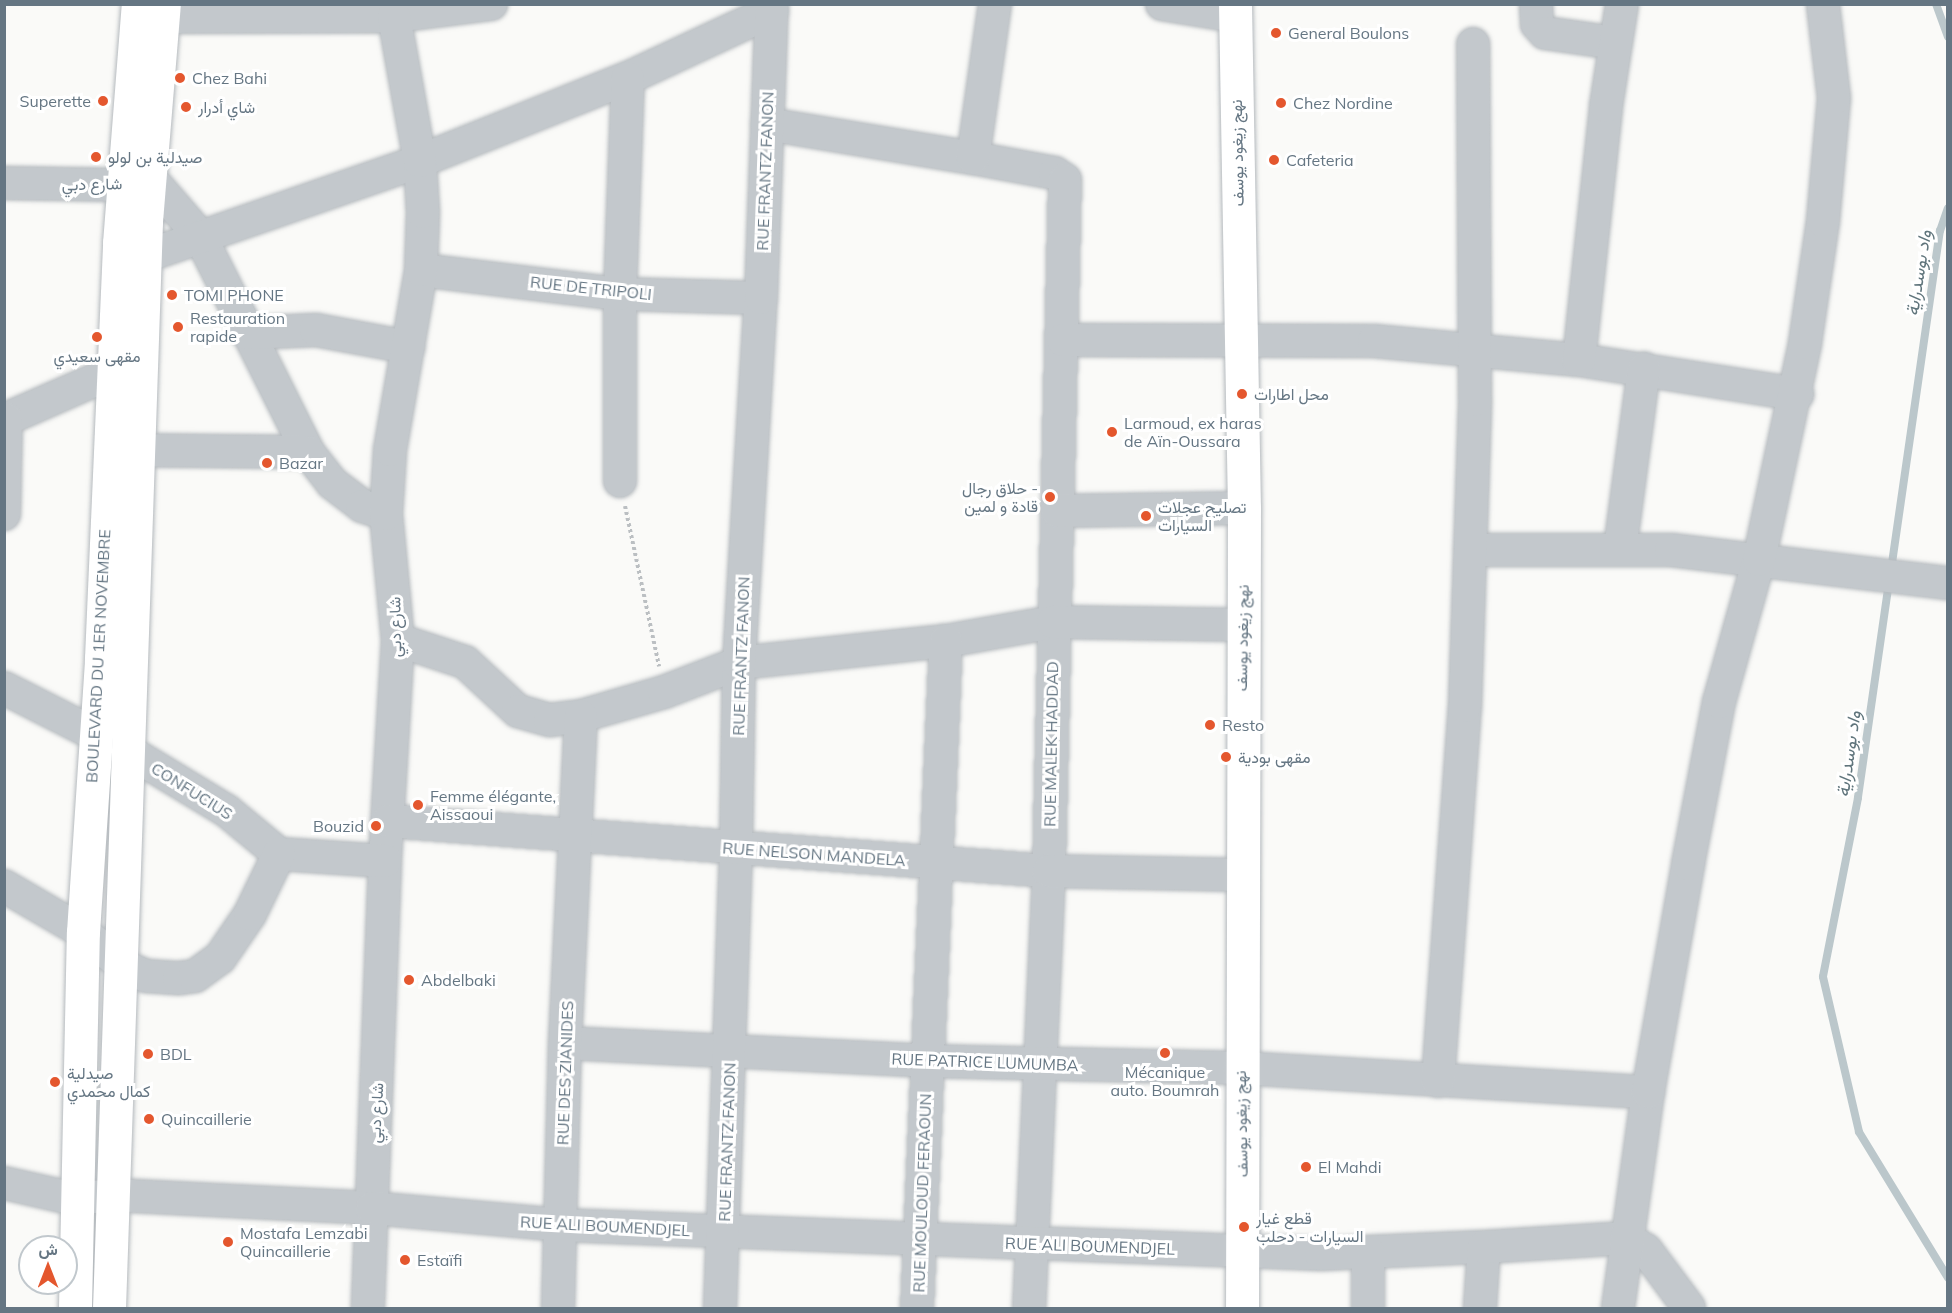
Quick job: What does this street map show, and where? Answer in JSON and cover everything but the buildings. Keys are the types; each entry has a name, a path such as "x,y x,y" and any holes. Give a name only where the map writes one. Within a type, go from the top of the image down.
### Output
{"main road":[{"name":"BOULEVARD DU 1ER NOVEMBRE","path":"109,1308 123,966 128,751 124,452 136,181 150,10"},
{"name":"نهج زيغود يوسف","path":"1235,10 1243,343 1244,508 1240,1068 1244,1252 1242,1308"},
{"name":"BOULEVARD DU 1ER NOVEMBRE","path":"127,372 146,256 136,181"},
{"name":"BOULEVARD DU 1ER NOVEMBRE","path":"75,1308 75,1199 83,932 94,733 124,452"}],"street":[{"path":"150,10 394,16 491,4"},
{"path":"767,124 973,158 995,4"},
{"path":"1162,4 1235,10"},
{"path":"1536,4 1537,24 1545,33 1615,43"},
{"path":"1579,360 1615,43 1622,4"},
{"path":"1618,1308 1648,1092 1719,702 1759,560 1797,394 1823,221 1834,98 1823,4"},
{"path":"146,256 420,161 628,78 772,8"},
{"name":"RUE FRANTZ FANON","path":"720,1308 730,1053 739,663 761,298 772,8"},
{"name":"شارع دبي","path":"368,1308 385,861 398,640 386,514 390,450 421,270 420,161 394,16"},
{"path":"1438,1081 1465,706 1474,349 1473,44"},
{"path":"620,481 620,294 628,78"},
{"name":"RUE MALEK HADDAD","path":"973,158 1055,174 1065,180 1049,871 1038,1065 1029,1308"},
{"path":"136,181 200,236 308,452 332,483 362,506 386,514"},
{"name":"شارع دبي","path":"4,183 136,181"},
{"name":"RUE DE TRIPOLI","path":"421,270 620,294 761,298"},
{"path":"247,333 316,330 408,347"},
{"path":"1063,340 1243,343 1374,341 1579,360 1797,394"},
{"path":"1620,549 1644,369"},
{"path":"4,514 5,419 127,372"},
{"path":"124,452 308,452"},
{"path":"1057,511 1244,508"},
{"path":"1470,550 1671,550 1947,583"},
{"path":"398,640 465,662 518,711 550,720 581,717 664,692 739,663 946,641 1053,622 1242,625"},
{"name":"RUE MOULOUD FERAOUN","path":"917,1308 934,862 946,641"},
{"name":"CONFUCIUS","path":"4,688 128,751 227,811 279,854"},
{"name":"RUE DES ZIANIDES","path":"558,1308 565,1043 581,717"},
{"name":"RUE NELSON MANDELA","path":"388,821 575,837 1049,871 1241,875"},
{"path":"4,886 83,932 123,966 147,976 179,978 205,971 220,958 250,914 279,854 385,861"},
{"name":"RUE PATRICE LUMUMBA","path":"565,1043 927,1061 1240,1068 1648,1092"},
{"name":"RUE ALI BOUMENDJEL","path":"4,1184 75,1199 114,1196 372,1208 561,1225 1244,1252 1368,1252 1626,1238"},
{"path":"1626,1238 1646,1250 1689,1308"},
{"path":"1480,1308 1484,1247"},
{"path":"1368,1252 1368,1308"}],"path":[{"path":"620,481 664,692"}],"waterway":[{"name":"واد بوسدراية","path":"1936,4 1948,37"},
{"name":"واد بوسدراية","path":"1891,570 1940,231 1948,208"},
{"name":"واد بوسدراية","path":"1889,582 1858,798 1823,977 1859,1132 1948,1278"}],"place":[{"name":"General Boulons","path":"1276,33"},
{"name":"Chez Bahi","path":"180,78"},
{"name":"Superette","path":"103,101"},
{"name":"Chez Nordine","path":"1281,103"},
{"name":"شاي أدرار","path":"186,107"},
{"name":"صيدلية بن لولو","path":"96,157"},
{"name":"Cafeteria","path":"1274,160"},
{"name":"TOMI PHONE","path":"172,295"},
{"name":"Restauration rapide","path":"178,327"},
{"name":"مقهى سعيدي","path":"97,337"},
{"name":"محل اطارات","path":"1242,394"},
{"name":"Larmoud, ex haras de Aïn-Oussara","path":"1112,432"},
{"name":"Bazar","path":"267,463"},
{"name":"حلاق رجال - قادة و لمين","path":"1050,497"},
{"name":"تصليح عجلات السيارات","path":"1146,516"},
{"name":"Resto","path":"1210,725"},
{"name":"مقهى بودية","path":"1226,757"},
{"name":"Femme élégante, Aissaoui","path":"418,805"},
{"name":"Bouzid","path":"376,826"},
{"name":"Abdelbaki","path":"409,980"},
{"name":"Mécanique auto. Boumrah","path":"1165,1053"},
{"name":"BDL","path":"148,1054"},
{"name":"صيدلية كمال محمدي","path":"55,1082"},
{"name":"Quincaillerie","path":"149,1119"},
{"name":"El Mahdi","path":"1306,1167"},
{"name":"قطع غيار السيارات - دحلب","path":"1244,1227"},
{"name":"Mostafa Lemzabi Quincaillerie","path":"228,1242"},
{"name":"Estaïfi","path":"405,1260"}]}
